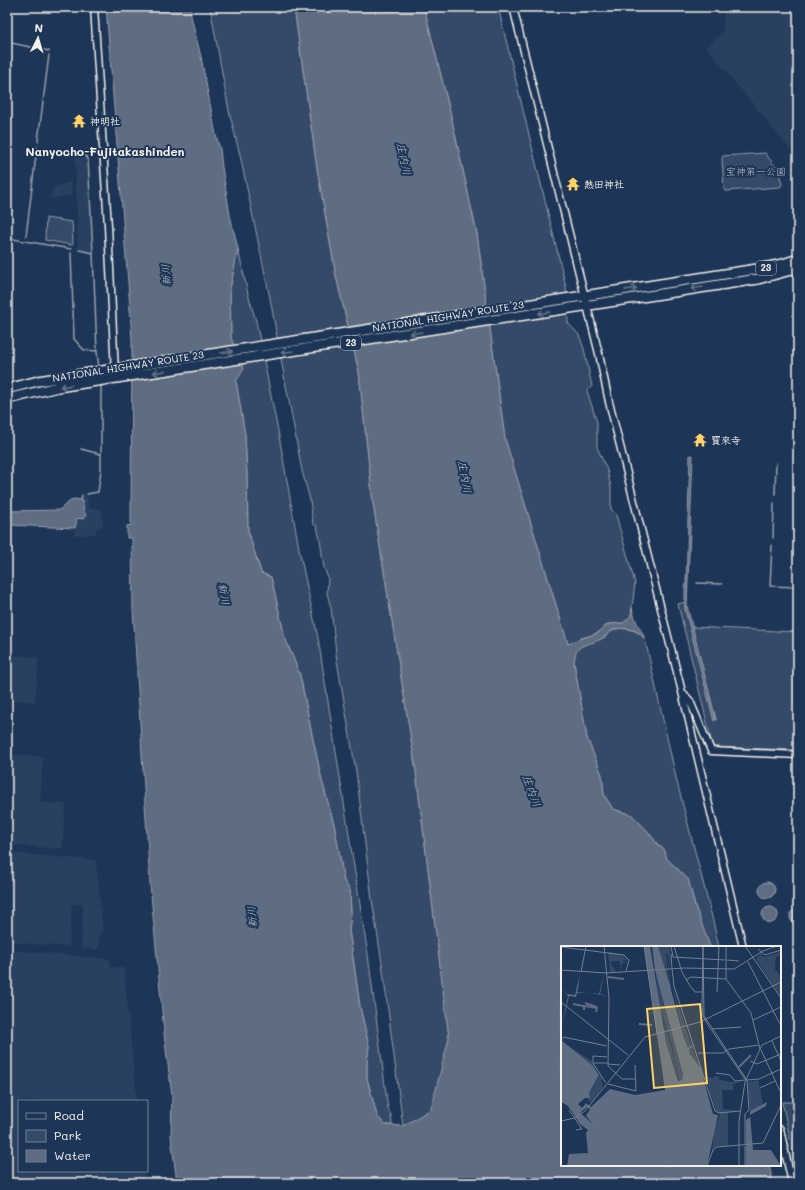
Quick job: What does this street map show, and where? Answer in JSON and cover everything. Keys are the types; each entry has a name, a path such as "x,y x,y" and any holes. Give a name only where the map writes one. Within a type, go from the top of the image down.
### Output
{"highway":[{"name":"NATIONAL HIGHWAY ROUTE 23","path":"7,399 58,387 105,381 117,374 734,277 798,259"},
{"name":"NATIONAL HIGHWAY ROUTE 23","path":"734,277 758,279 798,268"},
{"name":"NATIONAL HIGHWAY ROUTE 23","path":"7,389 38,382 105,371 117,374"}],"street":[{"path":"94,7 117,374"},
{"path":"513,7 587,301 613,417 682,692 743,946"},
{"path":"682,692 690,701 711,751 798,755"},
{"path":"781,1133 792,1183"}],"shaded area":[{"path":"725,7 743,7 798,13 798,159 706,47 722,33"},
{"path":"75,154 84,155 87,159 92,251 78,249"},
{"path":"71,182 71,195 50,199 53,187"},
{"path":"87,495 89,508 102,509 103,526 96,529 96,534 75,535 75,520 77,517 81,518 84,512 82,496"},
{"path":"7,655 39,657 35,702 11,700 7,745"},
{"path":"7,754 43,757 40,802 66,804 62,849 7,845"},
{"path":"7,853 95,860 103,930 100,934 99,948 97,950 81,948 83,904 72,904 69,947 7,942"},
{"path":"7,950 110,959 110,967 124,968 137,1100 18,1100 18,1172 144,1172 146,1183 7,1183"}],"green space":[{"path":"210,7 294,7 317,168 336,276 359,372 373,503 415,764 458,1107 403,1126 356,771 337,661 331,608 327,593 328,578 324,568 317,526 313,524 310,500 302,471 270,298 240,155 229,111"},
{"path":"424,7 498,7 566,287 568,323 579,335 584,349 592,386 587,391 597,422 597,447 607,470 611,487 611,509 616,515 635,583 631,616 623,623 608,624 599,632 568,644 505,439 477,234 451,116"},
{"name":"宝神第一公園","path":"765,153 778,170 782,184 780,187 724,190 723,156"},
{"path":"46,218 72,222 72,245 45,240"},
{"path":"238,249 248,294 256,321 279,436 300,554 318,638 368,955 388,1109 391,1115 392,1125 385,1125 377,1116 367,1078 369,1046 360,1007 349,930 351,913 350,890 344,881 335,828 322,781 300,675 285,638 271,577 261,573 248,531 245,435 231,338 230,289"},
{"path":"685,602 685,609 716,720 692,627 798,632 798,750 713,747 678,604"},
{"path":"619,628 633,630 645,639 677,782 719,946 710,946 695,906 688,879 667,859 664,849 658,845 646,829 632,815 613,809 604,795 602,775 587,738 574,658 575,653 580,647 607,636"},
{"path":"782,1102 798,1102 798,1174"}],"water":[{"path":"106,7 191,7 191,16 220,149 230,215 238,249 230,289 231,338 244,369 236,381 245,435 248,531 261,573 271,577 285,638 300,675 322,781 335,828 344,881 350,890 351,913 349,930 360,1007 369,1046 367,1078 377,1116 385,1125 403,1126 431,1109 449,1038 415,764 373,503 359,372 336,276 317,168 294,7 424,7 451,116 477,234 505,439 568,644 599,632 608,624 623,623 631,616 632,608 645,639 635,631 624,628 617,629 611,631 601,639 582,646 579,648 575,656 574,663 587,738 602,775 604,795 613,809 632,815 646,829 658,845 664,849 667,859 688,879 695,906 710,946 561,946 561,1166 769,1166 773,1183 177,1183 171,1136 172,1095 165,1042 150,884 133,609 132,538 127,538 127,526 131,525 132,340"},
{"path":"690,455 693,455 687,606 716,720 714,721 685,609"},
{"path":"73,499 82,500 86,515 83,519 77,518 75,528 7,525 7,511 59,510"},
{"path":"767,882 774,887 775,890 770,897 767,898 760,893 759,890 764,883"},
{"path":"770,907 777,912 778,915 773,922 770,923 763,918 762,915 767,908"},
{"path":"795,909 798,909 798,924 794,924 790,919 790,913"}],"waterway":[{"path":"7,42 49,51"},
{"path":"38,141 49,55"},
{"path":"26,236 37,147"},
{"path":"77,153 85,155 88,159 93,253"},
{"path":"7,238 71,249"},
{"path":"79,250 93,253 99,368"},
{"path":"71,253 74,339 84,350 97,351"},
{"path":"87,494 98,492 101,470 101,384"},
{"path":"81,449 100,454"},
{"path":"775,494 776,463"},
{"path":"81,501 82,495"},
{"path":"773,538 774,503"},
{"path":"772,545 770,586 798,587"},
{"path":"697,583 722,584"}],"place":[{"name":"神明社","path":"79,121"},
{"name":"熱田神社","path":"573,184"},
{"name":"寳來寺","path":"700,440"}],"district":[{"name":"Nanyocho-Fujitakashinden","path":"105,152"}],"water label":[{"name":"庄内川","path":"404,159"},
{"name":"新川","path":"166,275"},
{"name":"庄内川","path":"465,477"},
{"name":"新川","path":"224,594"},
{"name":"庄内川","path":"532,791"},
{"name":"新川","path":"252,917"}]}
